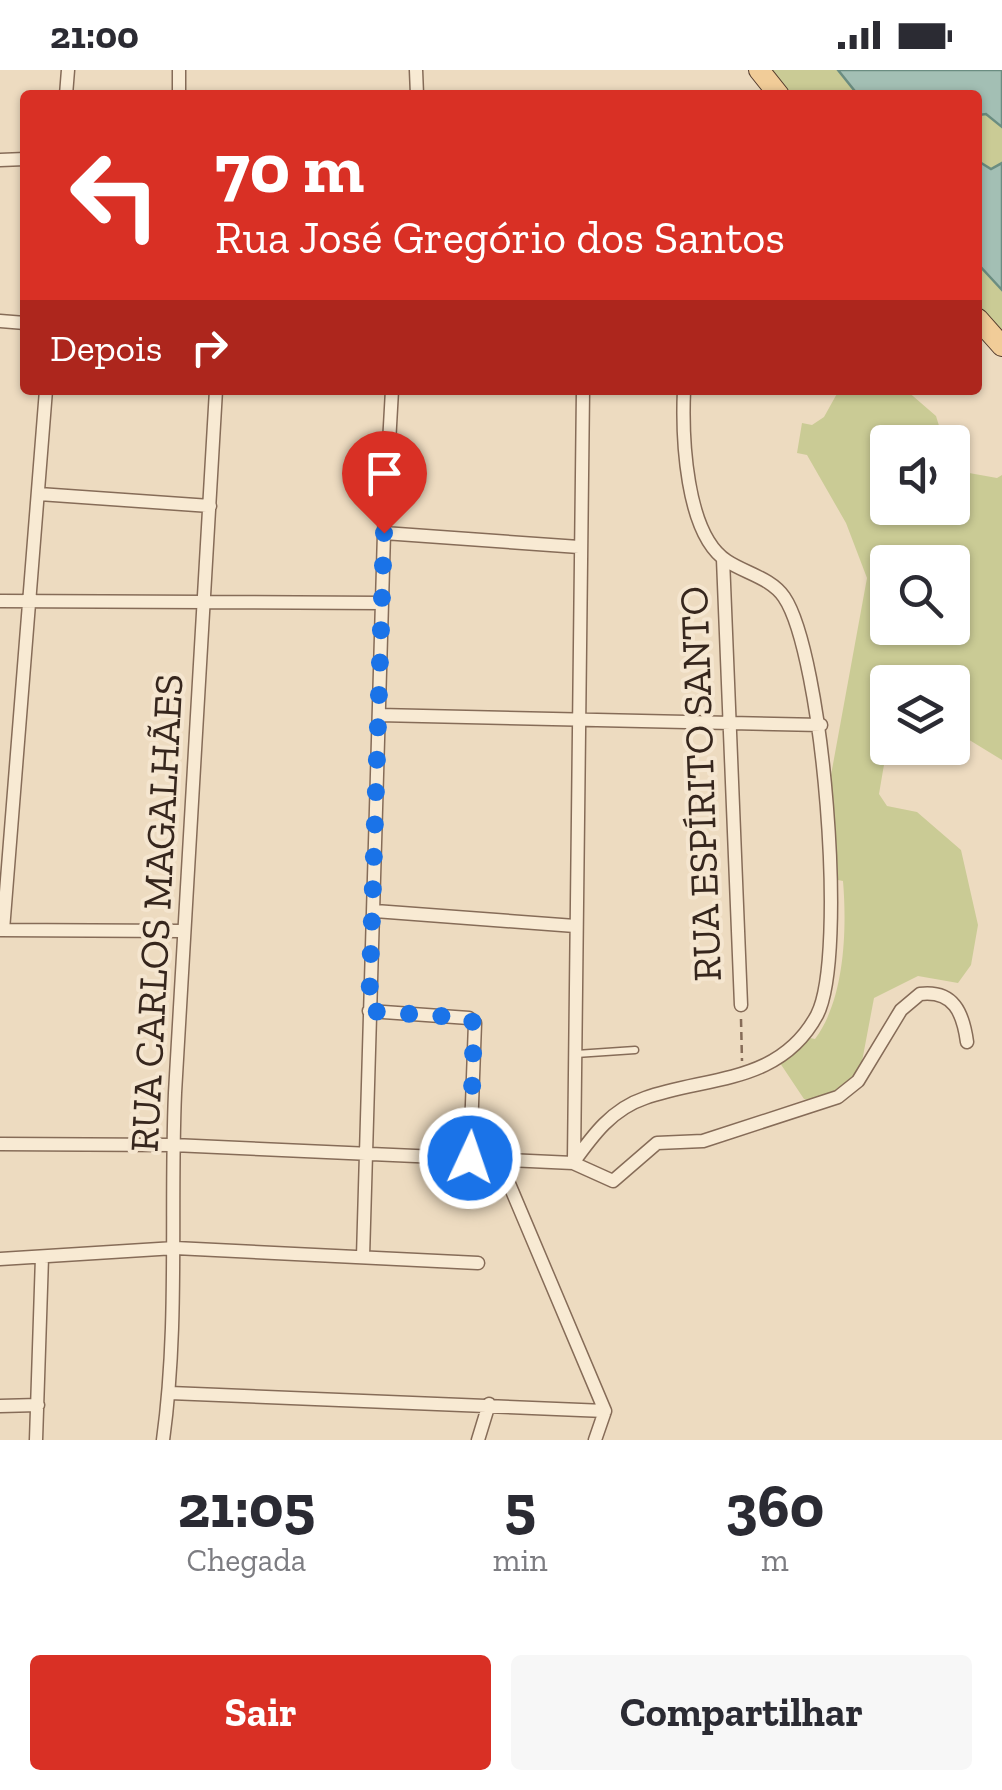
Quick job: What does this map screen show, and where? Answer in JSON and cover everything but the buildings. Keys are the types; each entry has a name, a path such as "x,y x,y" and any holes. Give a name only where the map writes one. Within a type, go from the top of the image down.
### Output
{"main road":[{"path":"759,70 775,90"},
{"path":"982,323 1002,346"}],"street":[{"path":"46,395 2,930 183,932"},
{"name":"RUA CARLOS MAGALHÃES","path":"163,1440 170,1393 175,1248 173,1146 183,932 207,603 216,395"},
{"path":"363,1258 384,533 392,395"},
{"path":"574,1163 583,395"},
{"path":"574,1163 600,1126 644,1098 742,1077 768,1063 805,1032 826,990 830,930 821,726 795,621 784,597 774,586 723,560 705,533 693,500 684,447 684,395"},
{"path":"39,494 210,506"},
{"path":"384,533 579,547"},
{"name":"RUA ESPÍRITO SANTO","path":"723,560 741,1005"},
{"path":"0,600 382,603"},
{"path":"379,715 821,726"},
{"path":"375,912 574,926"},
{"path":"0,1144 173,1146 574,1163 612,1181 657,1143 703,1141 838,1097 858,1081 900,1010 920,994 943,995 955,1003 963,1017 967,1042"},
{"path":"369,1011 468,1018 474,1023 470,1158"},
{"path":"499,1160 605,1411 595,1440"},
{"path":"0,1259 175,1248 478,1263"},
{"path":"36,1440 42,1257"},
{"path":"170,1393 605,1411"},
{"path":"478,1440 489,1404"},
{"path":"0,1406 38,1406"}],"lane":[{"path":"574,1054 636,1050"}],"path":[{"path":"741,1005 742,1077"}],"green space":[{"path":"759,70 1002,70 1002,346 982,324 982,90 775,90"},
{"path":"836,395 912,395 936,416 939,425 870,425 870,525 970,525 970,473 997,478 1002,475 1002,760 970,740 970,665 870,665 870,765 884,765 879,794 887,806 917,812 961,850 978,925 971,965 958,983 918,976 874,998 857,1088 834,1104 804,1099 780,1063 782,1054 805,1037 815,1039 825,1023 842,963 843,881 833,879 829,786 867,578 846,523 807,455 797,453 802,423 812,425 824,417"}],"shaded area":[{"path":"838,70 1002,70 1002,127 982,114 982,90 854,90"},
{"path":"982,163 991,169 1002,163 1002,290 982,268"}],"route":[{"path":"384,533 369,1011 468,1018 474,1023 470,1158"}]}
